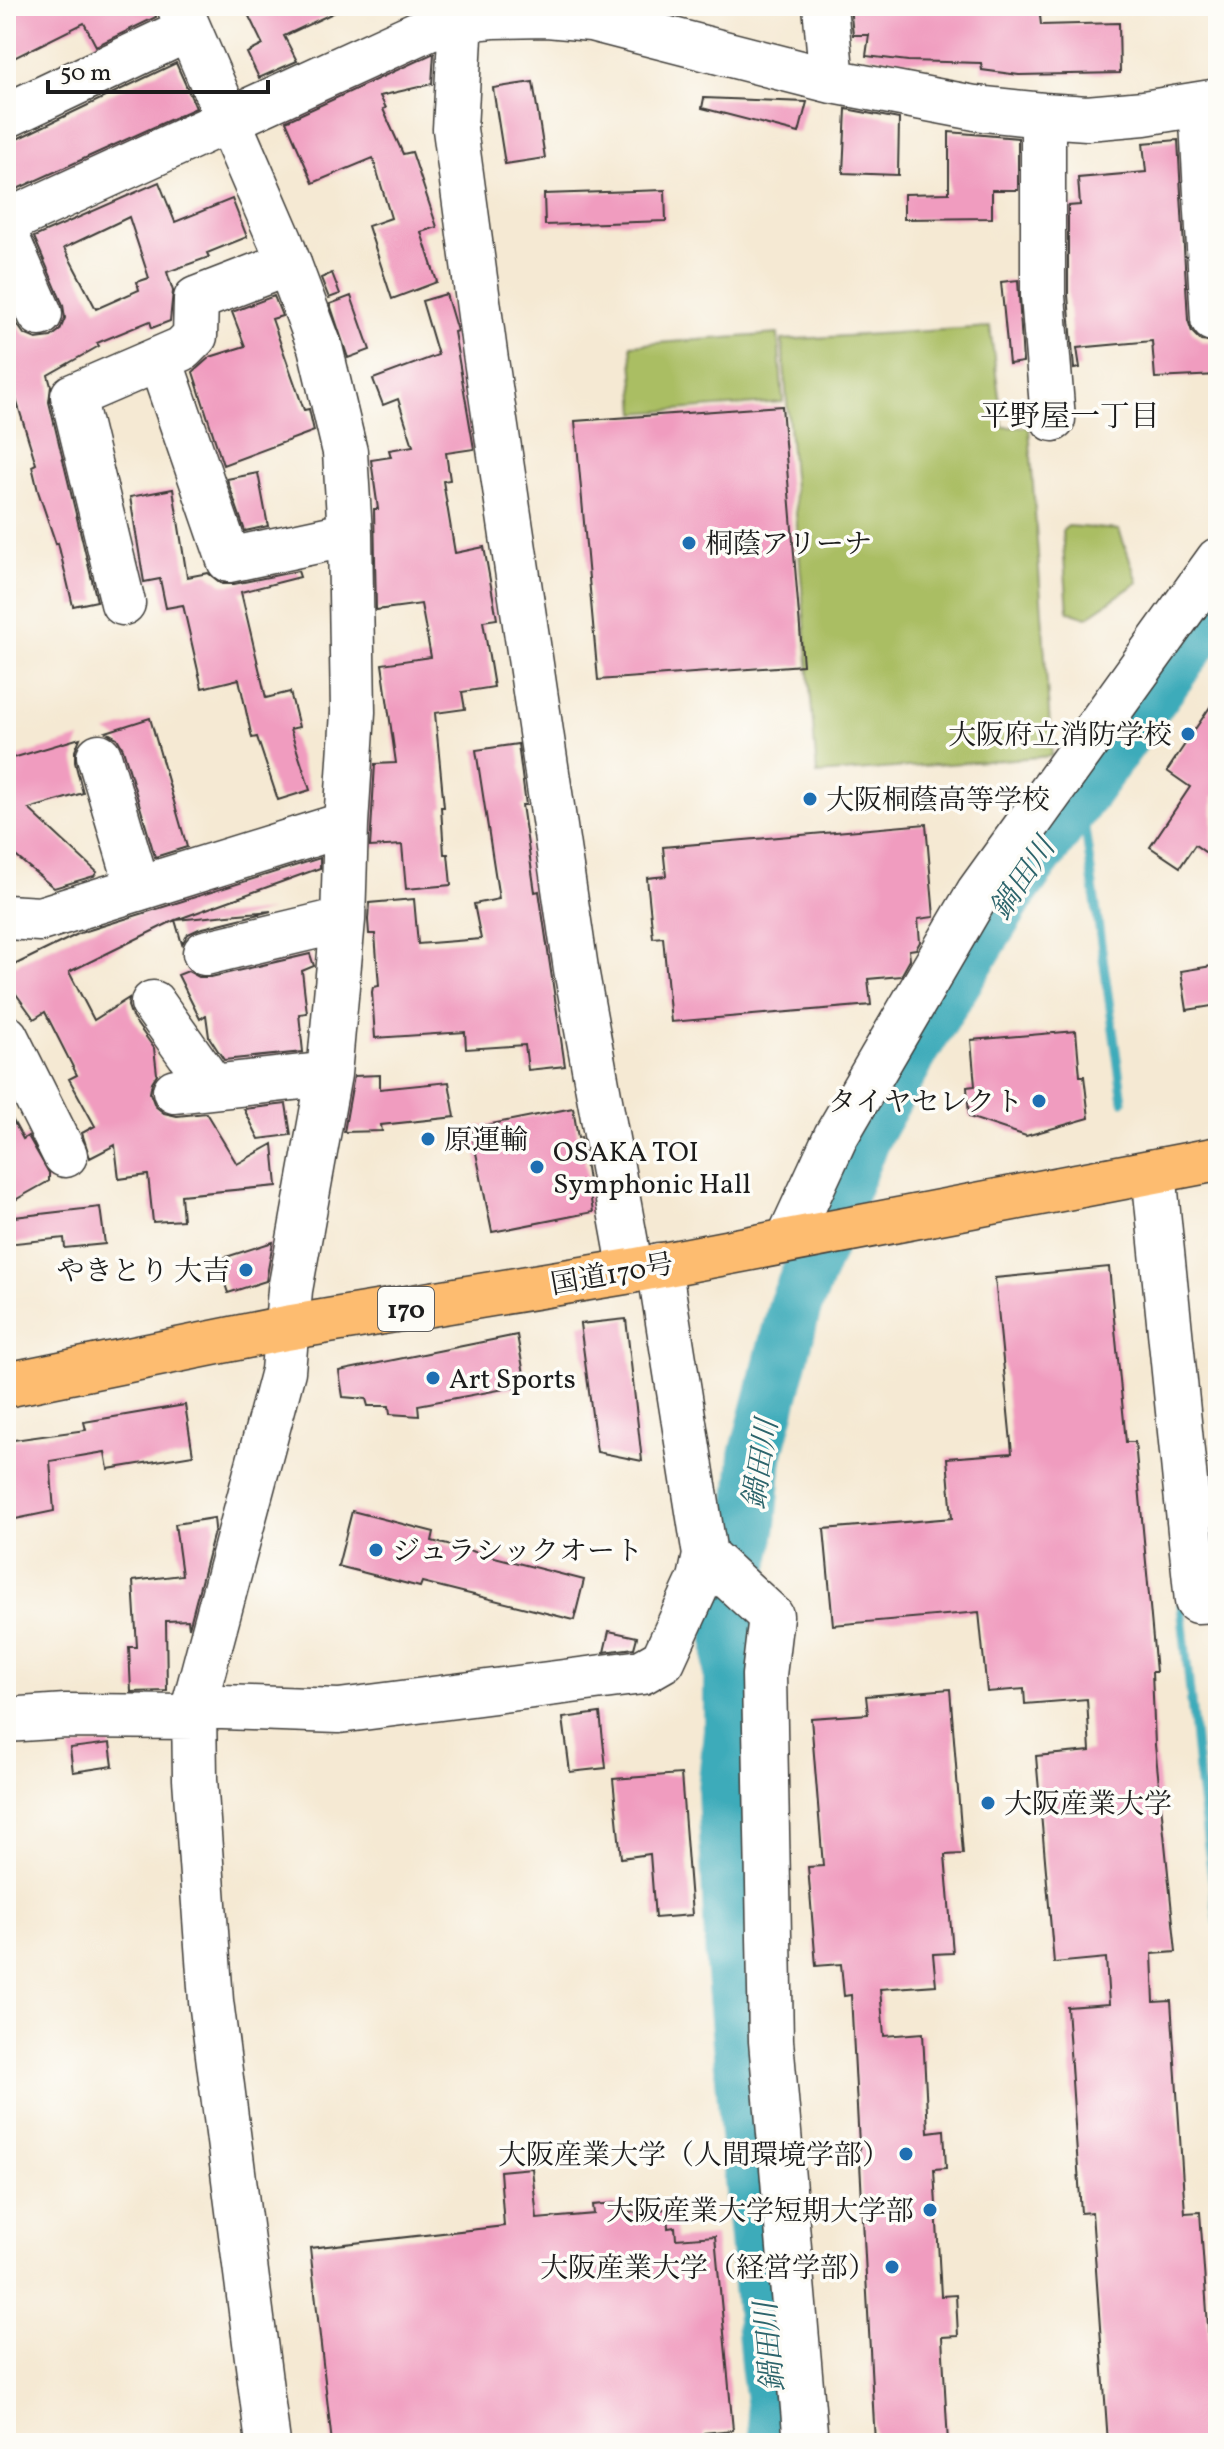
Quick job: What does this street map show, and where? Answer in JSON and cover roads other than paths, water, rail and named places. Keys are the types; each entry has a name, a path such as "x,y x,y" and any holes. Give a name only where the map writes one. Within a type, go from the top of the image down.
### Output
{"highway":[{"name":"170","path":"1154,1172 1218,1138"},
{"name":"国道170号","path":"6,1385 286,1328 645,1268 1218,1159"},
{"name":"170","path":"1154,1172 1218,1179"}],"street":[{"path":"825,6 832,81"},
{"path":"6,116 188,14 228,122 289,263 320,347 341,437 350,534 353,712 343,920 329,1074 290,1290 283,1371 195,1712 195,1779 211,2001 268,2443"},
{"path":"6,222 429,28 461,19 547,15 664,22 832,81 975,108 1087,118 1210,103 1213,319"},
{"path":"461,19 455,129 576,969 712,1562 766,1611 764,1675 771,2041 806,2443"},
{"path":"1043,115 1043,296 1053,419"},
{"path":"6,235 40,314"},
{"path":"123,603 73,396 182,349 195,336 196,299 289,263"},
{"path":"160,360 229,560 350,534"},
{"path":"797,1239 836,1136 978,893 1218,560"},
{"path":"99,756 138,888"},
{"path":"6,886 23,918 138,888 346,824"},
{"path":"205,953 343,920"},
{"path":"153,1003 193,1089 329,1074"},
{"path":"6,1037 65,1155"},
{"path":"1154,1172 1197,1601 1218,1600"},
{"path":"6,1720 195,1712 339,1711 642,1672 663,1660 700,1579 712,1562"}],"waterway":[{"name":"鍋田川","path":"778,2443 767,2364 732,1962 724,1790 730,1731 730,1628 750,1524 756,1456 795,1306 863,1138 917,1042 1010,892 1218,605"},
{"path":"1080,792 1123,1101"},
{"path":"1181,1605 1218,1923"}],"place":[{"name":"桐蔭アリーナ","path":"689,543"},
{"name":"大阪府立消防学校","path":"1188,734"},
{"name":"大阪桐蔭高等学校","path":"810,799"},
{"name":"タイヤセレクト","path":"1039,1101"},
{"name":"原運輸","path":"428,1139"},
{"name":"OSAKA TOI Symphonic Hall","path":"537,1167"},
{"name":"やきとり 大吉","path":"246,1270"},
{"name":"Art Sports","path":"433,1378"},
{"name":"ジュラシックオート","path":"376,1550"},
{"name":"大阪産業大学","path":"988,1803"},
{"name":"大阪産業大学（人間環境学部）","path":"906,2154"},
{"name":"大阪産業大学短期大学部","path":"930,2210"},
{"name":"大阪産業大学（経営学部）","path":"892,2267"}],"district":[{"name":"平野屋一丁目","path":"1070,416"}]}
